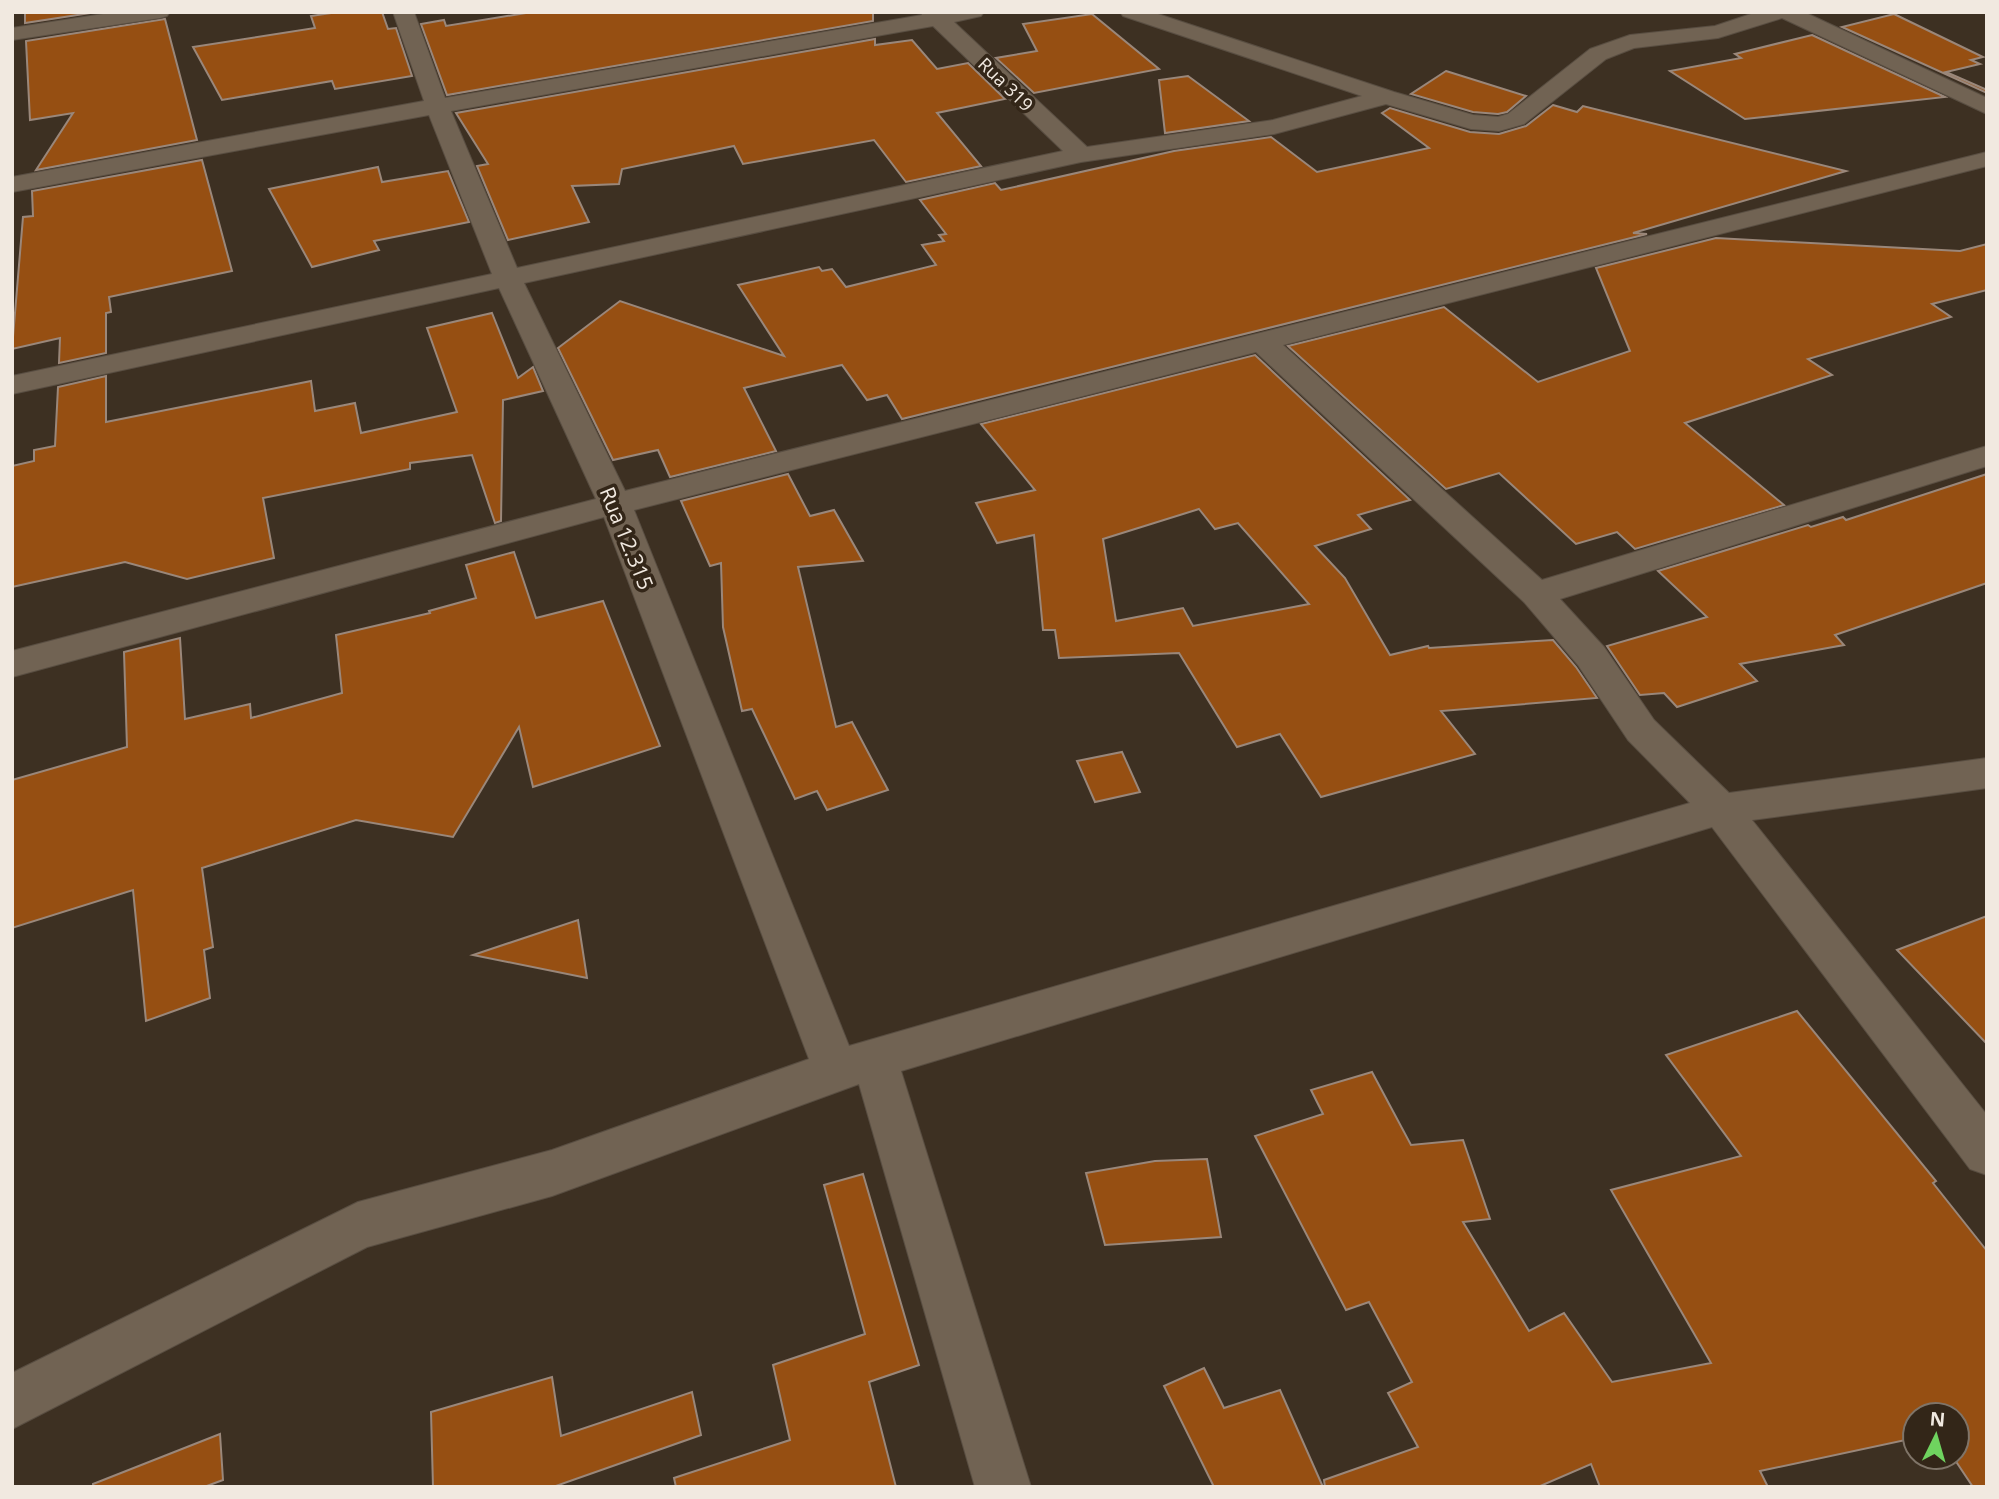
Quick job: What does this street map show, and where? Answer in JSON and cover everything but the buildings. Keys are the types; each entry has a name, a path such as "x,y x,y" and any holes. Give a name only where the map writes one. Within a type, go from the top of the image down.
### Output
{"street":[{"path":"12,34 160,12"},
{"name":"Rua 12.315","path":"403,12 437,106 508,277 615,504 856,1065 1003,1487"},
{"path":"12,186 934,15 975,12"},
{"path":"1130,12 1386,97 1471,122 1499,124 1516,119 1598,54 1630,42 1718,32 1779,12"},
{"path":"1787,12 1987,107"},
{"name":"Rua 319","path":"934,15 1081,155"},
{"path":"12,385 1081,155 1274,128 1386,97"},
{"path":"12,664 615,504 1264,343 1987,159"},
{"path":"1264,343 1536,594 1591,656 1641,730 1721,809 1987,1153"},
{"path":"1536,594 1987,456"},
{"path":"12,1402 358,1226 552,1173 856,1065 1721,809 1987,773"}]}
